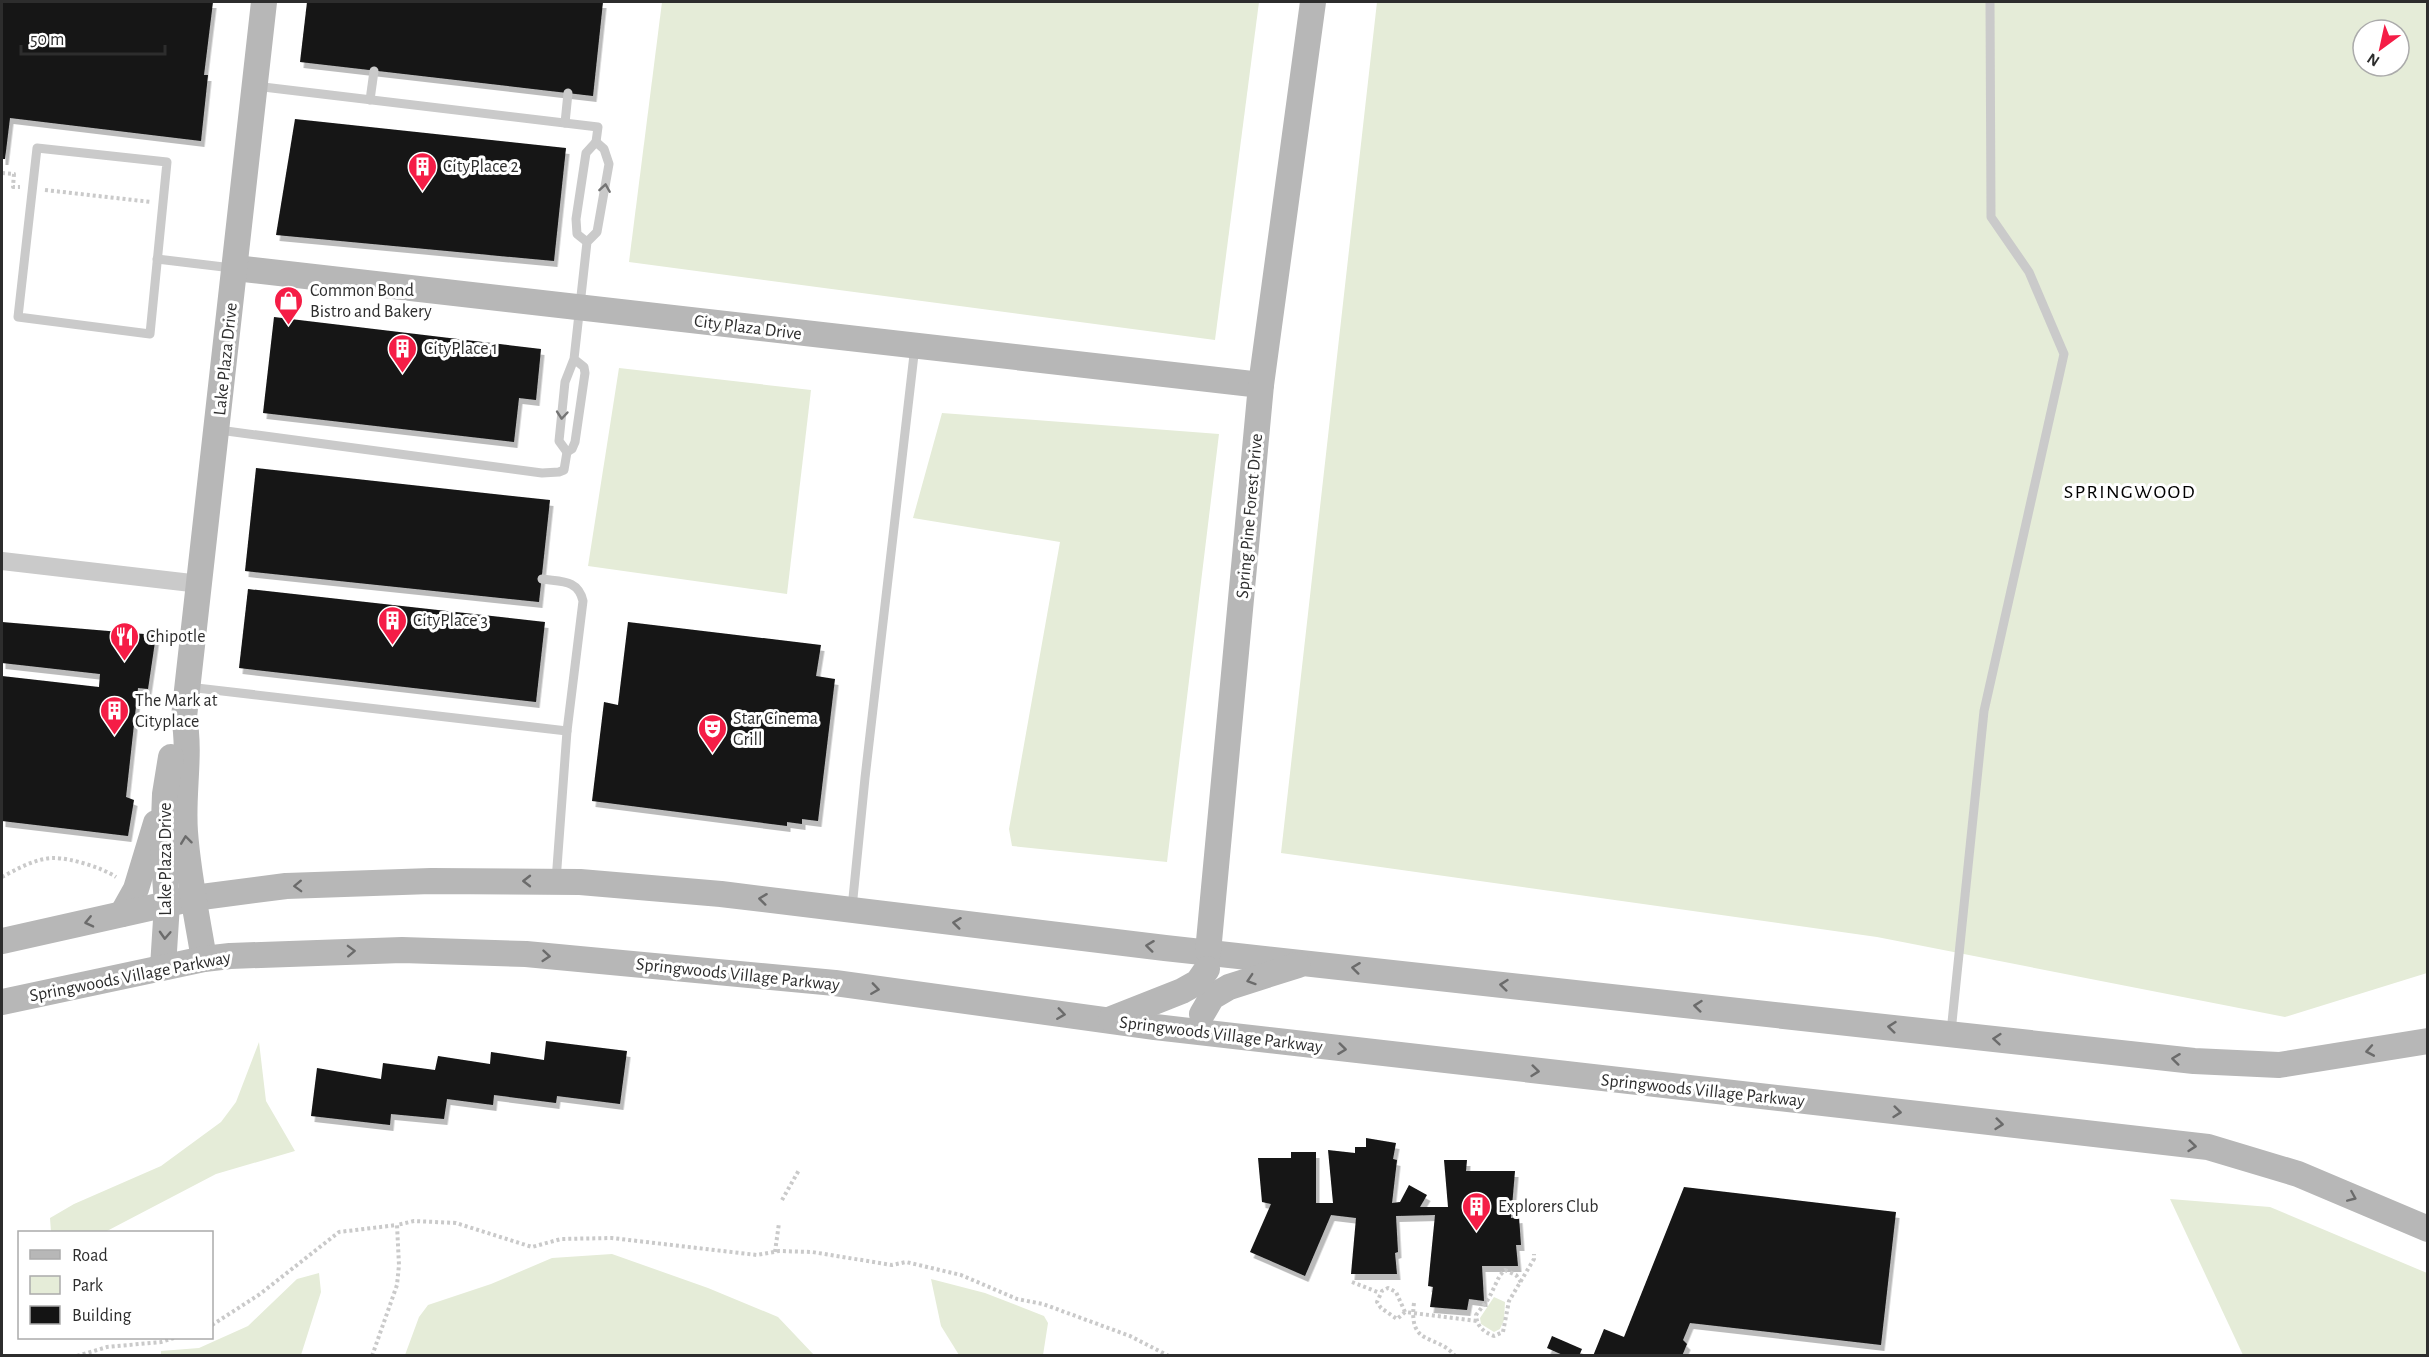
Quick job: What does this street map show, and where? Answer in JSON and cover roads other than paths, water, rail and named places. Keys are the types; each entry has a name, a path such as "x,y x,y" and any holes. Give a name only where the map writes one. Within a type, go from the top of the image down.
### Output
{"main road":[{"name":"Lake Plaza Drive","path":"204,959 185,832 184,790 188,738 184,717 264,2"},
{"name":"Spring Pine Forest Drive","path":"1208,960 1261,385 1313,2"},
{"name":"City Plaza Drive","path":"235,268 1261,385"},
{"name":"Lake Plaza Drive","path":"163,967 166,904 163,848 165,794 174,736 184,717"},
{"path":"122,914 136,889 165,794"},
{"path":"2,941 194,898 286,886 431,881 580,882 721,894 852,910 1208,960 1307,962 2194,1061 2279,1065 2427,1041"},
{"name":"Springwoods Village Parkway","path":"2,1002 204,959 402,950 526,954 835,983 1107,1020 1201,1023 2208,1147 2298,1174 2427,1229"},
{"path":"1107,1020 1182,991 1198,982 1208,960"},
{"path":"1201,1023 1212,997 1229,987 1307,962"}],"street":[{"path":"2,561 200,584"},
{"name":"Spring Pine Forest Drive","path":"1201,1023 1208,960"}],"lane":[{"path":"1950,1034 1984,711 2064,354 2029,272 1991,217 1990,2"},
{"path":"370,100 374,71"},
{"path":"255,86 598,127 596,142 586,153 576,219 577,234 587,242"},
{"path":"565,123 568,93"},
{"path":"217,429 542,473 564,470 567,452 559,441 565,382 574,359 587,242 597,232 609,164 604,149 596,142"},
{"path":"37,148 167,162 157,259 150,334 18,316 37,148"},
{"path":"157,259 235,268"},
{"path":"852,910 915,346"},
{"path":"567,452 573,448 575,442 585,373 584,367 574,359"},
{"path":"542,579 571,583 581,591 583,602 567,731 556,882"},
{"path":"187,687 567,731"}],"place":[{"name":"CityPlace 2","path":"422,192"},
{"name":"Common Bond Bistro and Bakery","path":"289,326"},
{"name":"CityPlace 1","path":"403,374"},
{"name":"CityPlace 3","path":"392,646"},
{"name":"Chipotle","path":"125,662"},
{"name":"The Mark at Cityplace","path":"114,736"},
{"name":"Star Cinema Grill","path":"712,754"},
{"name":"Explorers Club","path":"1477,1232"}],"district":[{"name":"SPRINGWOOD","path":"2130,491"}]}
